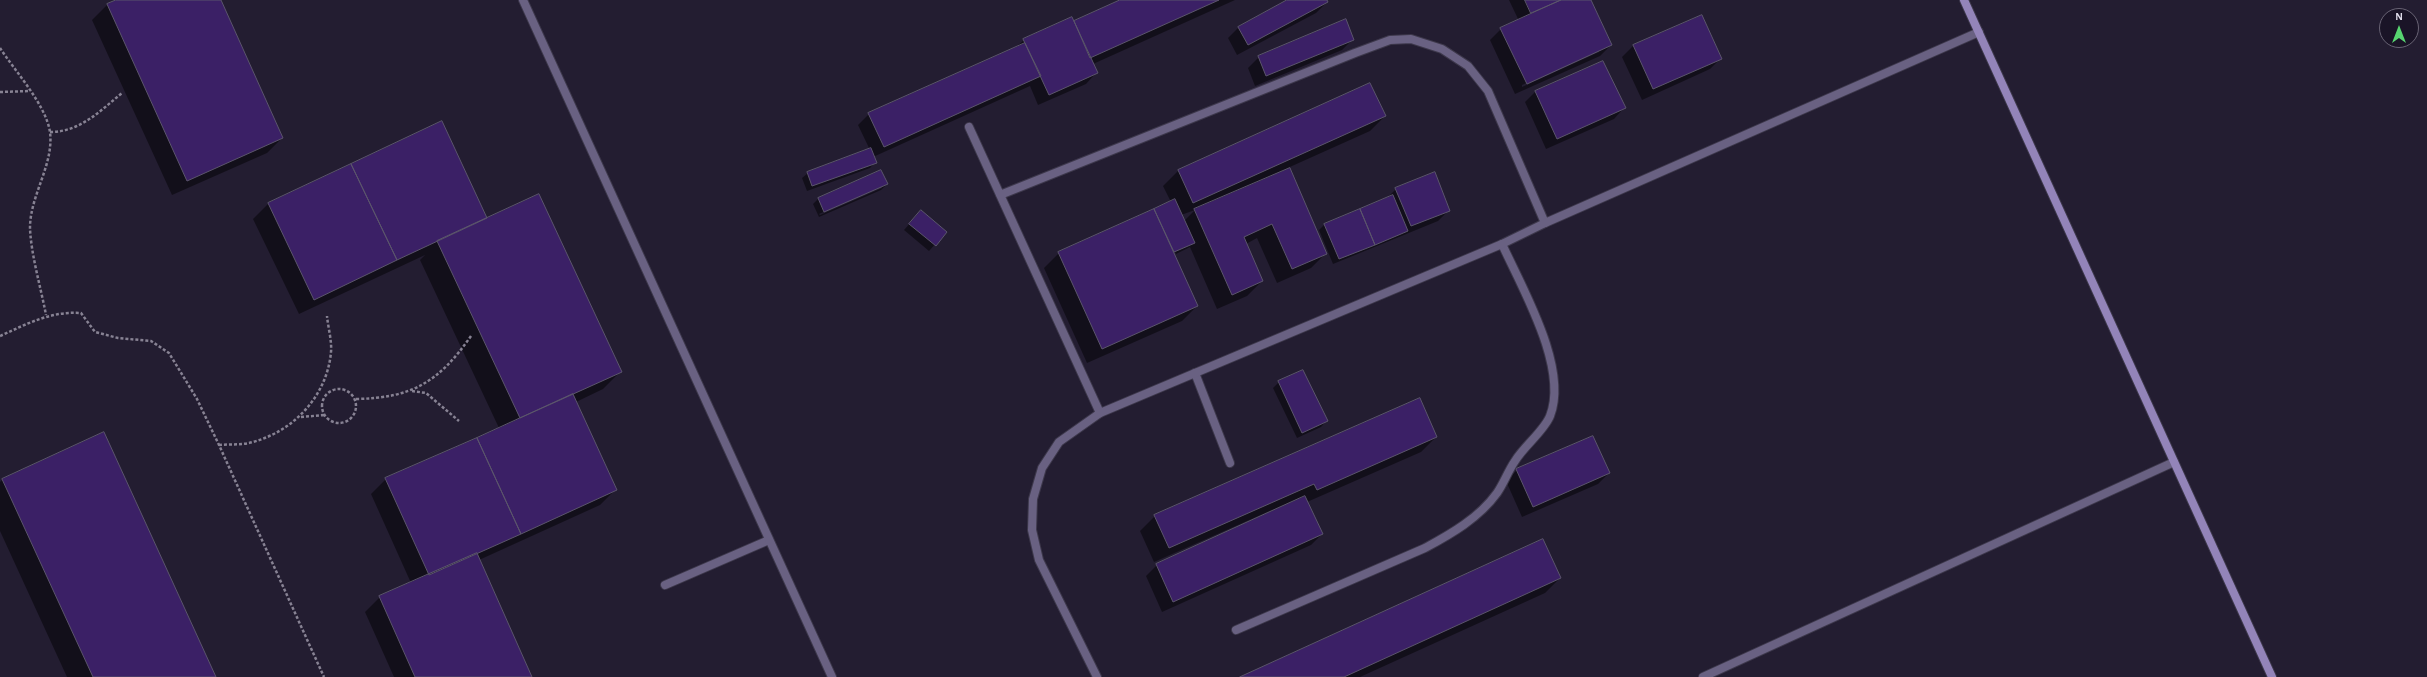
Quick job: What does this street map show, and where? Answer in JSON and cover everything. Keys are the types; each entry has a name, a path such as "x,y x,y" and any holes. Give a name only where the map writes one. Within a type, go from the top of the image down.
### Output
{"street":[{"path":"524,0 832,677"},
{"path":"1964,0 2272,677"},
{"path":"1097,677 1039,560 1032,530 1033,499 1042,468 1059,442 1100,413 1502,244 1544,223 1979,32"},
{"path":"1000,195 1355,53 1390,40 1411,39 1442,49 1468,66 1488,91 1544,223"},
{"path":"968,127 1100,413"},
{"path":"1236,630 1425,548 1451,534 1476,516 1496,493 1515,460 1550,416 1555,389 1552,362 1546,343 1502,244"},
{"path":"1195,373 1230,463"},
{"path":"1703,677 2174,462"},
{"path":"665,585 769,540"}],"path":[{"path":"0,48 41,108 50,132 44,176 35,199 30,228 46,315"},
{"path":"0,92 29,91"},
{"path":"50,132 59,132 83,125 122,93"},
{"path":"0,336 46,315 65,312 81,313 95,332 118,338 151,342 168,353 197,399 324,677"},
{"path":"219,445 248,444 277,434 301,417 322,387 331,352 327,316"},
{"path":"356,399 355,410 352,417 345,422 337,423 330,421 324,415 322,407 324,398 329,392 337,389 344,390 356,399 384,398 411,391 435,377 450,363 471,336"},
{"path":"411,391 426,392 459,421"},
{"path":"301,417 324,415"}],"building":[{"path":"116,0 221,0 283,138 187,181 107,4"},
{"path":"1120,0 1219,0 1090,58 1074,21"},
{"path":"1287,0 1327,0 1328,2 1248,45 1238,27"},
{"path":"1525,0 1561,0 1531,13"},
{"path":"1561,0 1591,0 1612,45 1527,84 1500,28"},
{"path":"1702,15 1722,59 1653,89 1633,45"},
{"path":"1072,17 1098,73 1049,95 1023,39"},
{"path":"1346,19 1354,40 1266,76 1258,56"},
{"path":"1025,43 1041,76 884,147 868,113"},
{"path":"1603,61 1626,108 1557,139 1535,91"},
{"path":"1370,83 1386,116 1193,203 1178,170"},
{"path":"442,121 487,218 397,260 351,164"},
{"path":"871,148 877,163 812,186 807,172"},
{"path":"351,164 397,260 314,300 268,203"},
{"path":"1290,168 1327,254 1292,269 1272,224 1244,237 1263,281 1232,295 1194,209"},
{"path":"881,170 888,184 824,212 818,198"},
{"path":"1435,172 1450,211 1411,226 1395,188"},
{"path":"539,194 622,372 520,418 437,241"},
{"path":"1393,195 1408,231 1375,245 1360,209"},
{"path":"1175,199 1195,243 1174,252 1154,209"},
{"path":"1154,209 1198,306 1102,349 1058,252"},
{"path":"1360,209 1375,245 1339,259 1324,224"},
{"path":"921,210 947,232 936,246 909,224"},
{"path":"1303,370 1328,421 1302,433 1278,381"},
{"path":"573,394 617,490 521,534 477,438"},
{"path":"1420,398 1437,437 1317,490 1314,484 1169,548 1154,515"},
{"path":"104,432 216,677 93,677 2,479"},
{"path":"1593,436 1610,473 1533,507 1516,469"},
{"path":"477,438 521,534 429,575 385,478"},
{"path":"1305,496 1323,534 1173,602 1156,564"},
{"path":"1543,539 1561,578 1344,677 1240,677"},
{"path":"477,553 532,677 415,677 379,596"}]}
